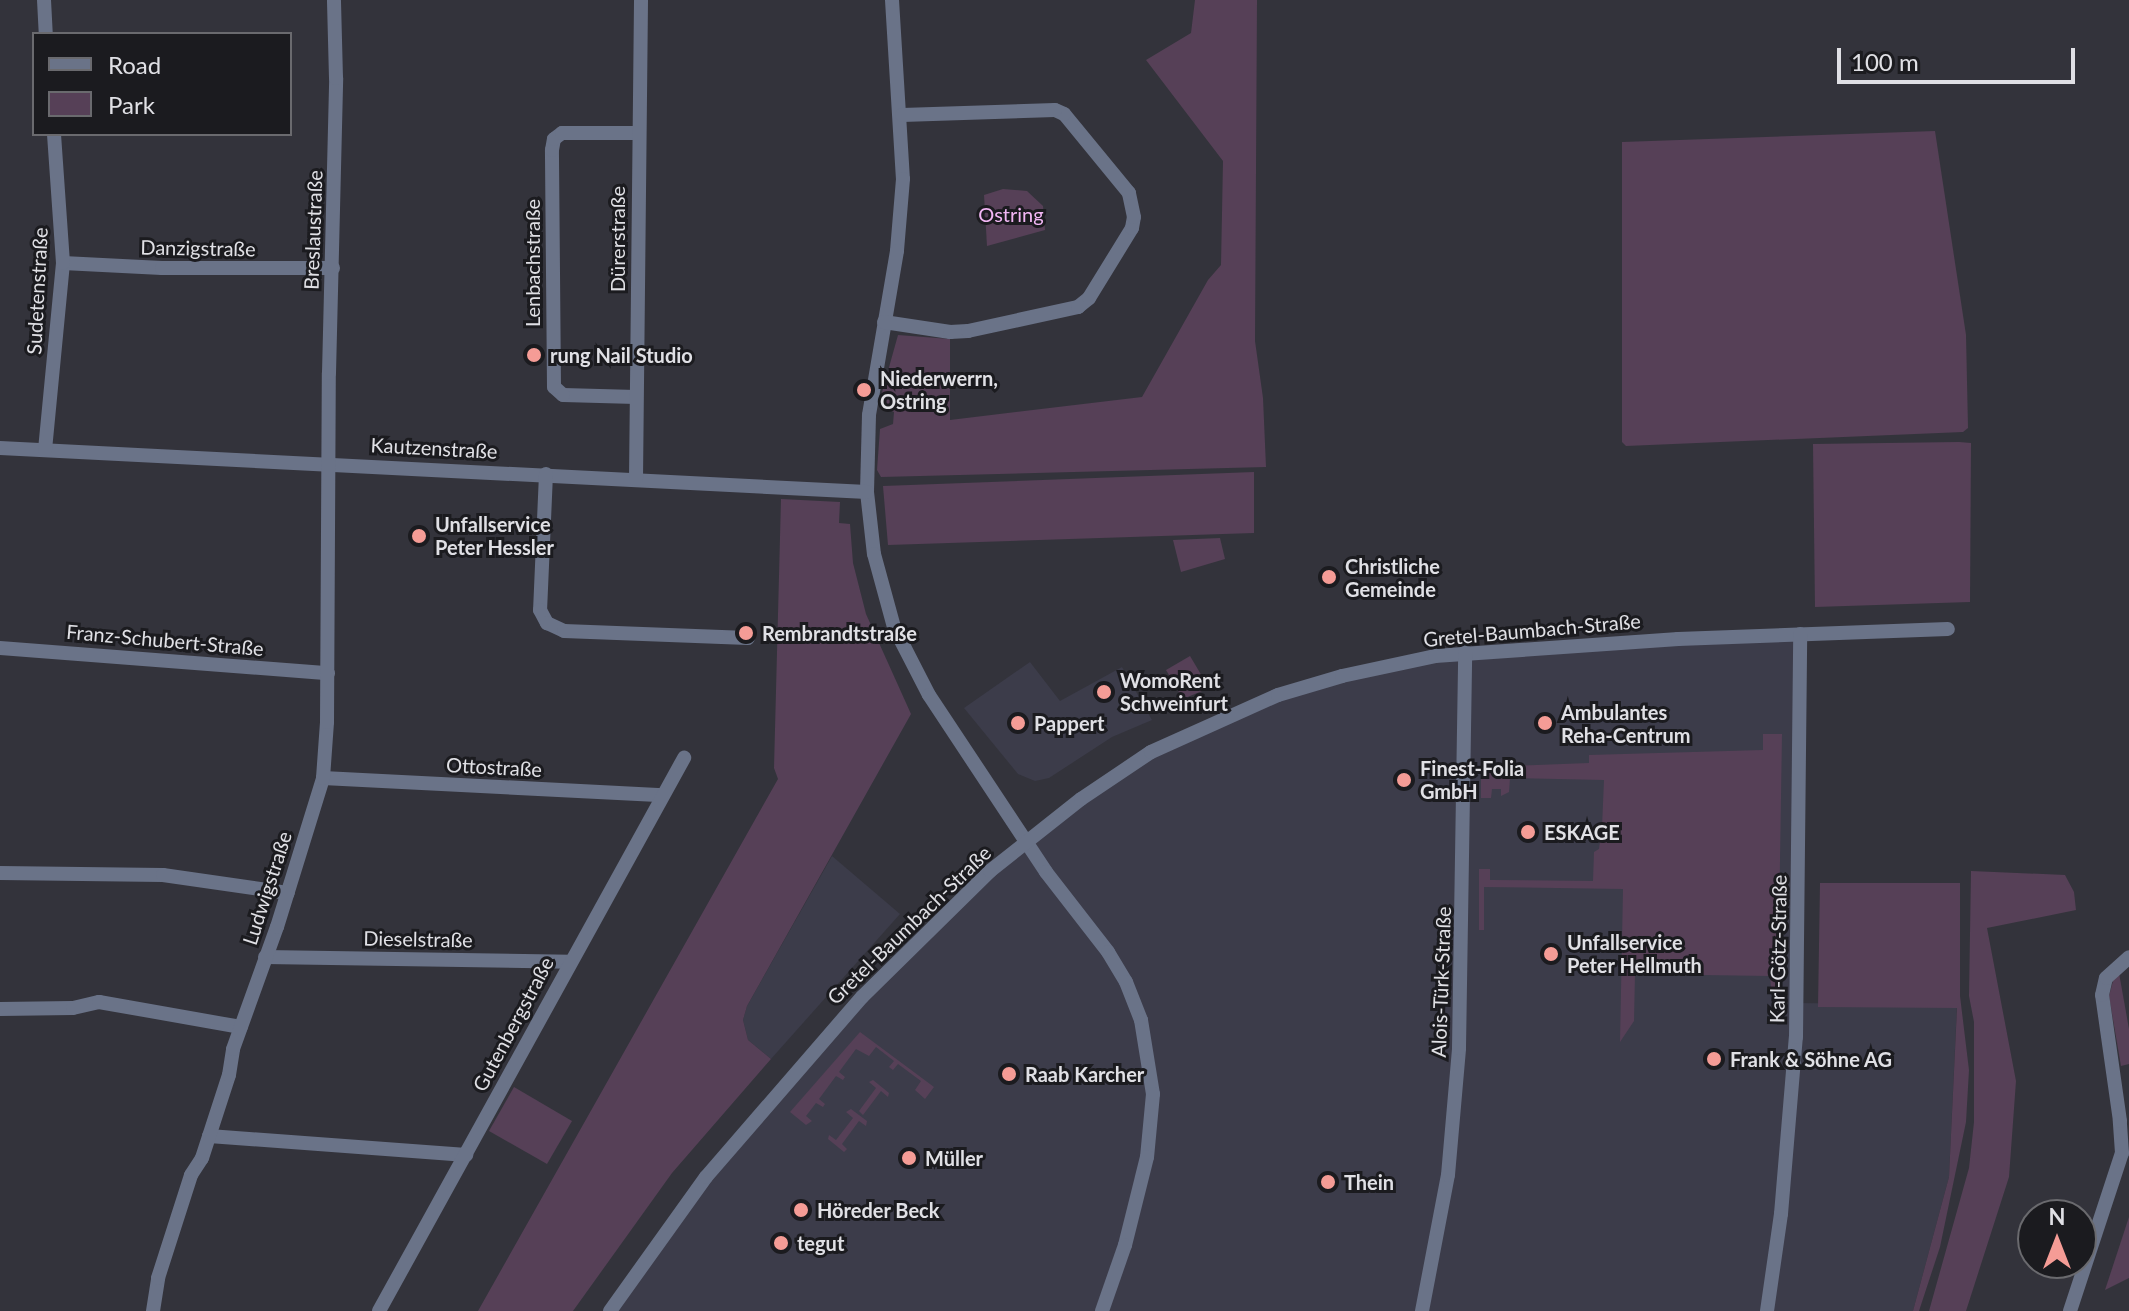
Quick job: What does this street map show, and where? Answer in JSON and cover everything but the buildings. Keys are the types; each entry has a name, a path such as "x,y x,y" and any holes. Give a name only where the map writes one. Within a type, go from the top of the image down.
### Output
{"street":[{"path":"44,0 46,32"},
{"name":"Breslaustraße","path":"330,462 334,0"},
{"name":"Dürerstraße","path":"636,479 641,0"},
{"path":"892,0 902,115 902,217 869,415 867,492 875,559 894,627 929,695 1026,842 1126,982 1149,1056 1153,1094 1147,1157 1125,1245 1102,1311"},
{"path":"884,322 950,332 968,331 1078,307 1089,298 1132,228 1134,217 1129,193 1064,114 1055,110 902,115"},
{"name":"Lenbachstraße","path":"636,397 563,395 554,387 552,150 554,139 562,133 638,133"},
{"name":"Sudetenstraße","path":"45,450 63,263 54,136"},
{"name":"Danzigstraße","path":"63,263 162,268 333,268"},
{"name":"Kautzenstraße","path":"0,448 330,462 867,492"},
{"name":"Ludwigstraße","path":"153,1311 158,1278 191,1175 209,1136 241,1027 288,893 323,778 328,673 330,462"},
{"path":"546,474 540,610 547,623 564,631 748,638"},
{"name":"Gretel-Baumbach-Straße","path":"610,1311 706,1177 815,1049 960,898 1113,775 1151,752 1234,713 1342,676 1465,652 1948,629"},
{"name":"Karl-Götz-Straße","path":"1767,1311 1789,1131 1796,1037 1800,634"},
{"name":"Franz-Schubert-Straße","path":"0,648 328,673"},
{"name":"Alois-Türk-Straße","path":"1422,1311 1448,1175 1459,1061 1465,652"},
{"name":"Gutenbergstraße","path":"379,1311 684,758"},
{"name":"Ottostraße","path":"323,778 663,795"},
{"path":"0,873 163,875 288,893"},
{"name":"Dieselstraße","path":"265,957 570,962"},
{"path":"2070,1311 2125,1154 2102,995 2106,978 2124,960"},
{"path":"0,1009 73,1008 99,1002 241,1027"},
{"path":"209,1136 466,1155"}],"shaded area":[{"path":"1800,634 1796,1003 1957,1005 1949,1177 1913,1311 612,1311 708,1178 936,923 1113,776 1279,696 1435,657"},
{"path":"1030,662 1060,701 1122,667 1152,720 1112,737 1049,778 1035,781 1018,774 964,708"},
{"path":"832,856 900,914 771,1059 748,1040 743,1020 747,1006"}],"green space":[{"path":"1195,0 1257,0 1255,341 1263,398 1266,467 881,477 877,470 880,429 893,424 894,412 881,407 881,396 898,335 950,339 950,420 1142,397 1208,280 1221,265 1223,161 1146,60 1191,33"},
{"path":"1935,131 1966,335 1968,428 1963,432 1626,446 1622,442 1622,142"},
{"name":"Ostring","path":"1003,189 1027,191 1043,206 1045,230 987,246 984,195"},
{"path":"1971,443 1970,602 1815,607 1813,444"},
{"path":"1254,472 1254,533 888,545 883,486"},
{"path":"781,499 840,502 839,523 850,524 853,563 866,614 911,714 747,1006 743,1020 748,1040 771,1059 672,1173 573,1311 478,1311 778,779 774,768"},
{"path":"1220,538 1225,559 1181,572 1173,540"},
{"path":"1190,656 1209,688 1183,699 1166,670"},
{"path":"1763,734 1782,734 1778,987 1771,987 1770,976 1635,974 1634,1021 1620,1042 1623,889 1484,887 1484,930 1479,930 1479,869 1490,869 1490,880 1593,881 1594,852 1599,849 1602,827 1604,780 1510,778 1509,792 1501,796 1501,789 1492,789 1491,798 1481,798 1481,767 1589,763 1589,755 1763,750"},
{"path":"1971,871 2065,875 2074,892 2076,910 1987,928 2016,1081 2009,1177 1966,1311 1929,1311 1969,1168 1974,1122 1974,1022 1969,996"},
{"path":"1820,883 1960,883 1960,996 1969,1070 1966,1122 1940,1247 1919,1311 1913,1311 1949,1177 1957,1008 1818,1007"},
{"path":"2119,973 2129,1029 2129,1064 2121,1066 2109,996"},
{"path":"860,1032 934,1087 925,1099 915,1090 921,1081 898,1064 893,1070 889,1067 894,1061 876,1047 869,1056 856,1049 839,1072 845,1077 843,1080 836,1076 819,1099 825,1104 823,1107 816,1103 806,1116 812,1121 806,1125 790,1112"},
{"path":"873,1080 889,1093 888,1097 881,1091 863,1115 859,1111 876,1088 869,1082"},
{"path":"514,1087 572,1121 547,1164 489,1131"},
{"path":"851,1109 867,1121 866,1126 859,1121 842,1144 847,1149 844,1152 828,1139 829,1135 836,1140 853,1118 846,1112"},
{"path":"2129,1217 2129,1278 2105,1290"}],"place":[{"name":"rung Nail Studio","path":"534,355"},
{"name":"Niederwerrn, Ostring","path":"864,390"},
{"name":"Unfallservice Peter Hessler","path":"419,536"},
{"name":"Christliche Gemeinde","path":"1329,577"},
{"name":"Rembrandtstraße","path":"746,633"},
{"name":"WomoRent Schweinfurt","path":"1104,692"},
{"name":"Pappert","path":"1018,723"},
{"name":"Ambulantes Reha-Centrum","path":"1545,723"},
{"name":"Finest-Folia GmbH","path":"1404,780"},
{"name":"ESKAGE","path":"1528,832"},
{"name":"Unfallservice Peter Hellmuth","path":"1551,954"},
{"name":"Frank & Söhne AG","path":"1714,1059"},
{"name":"Raab Karcher","path":"1009,1074"},
{"name":"Müller","path":"909,1158"},
{"name":"Thein","path":"1328,1182"},
{"name":"Höreder Beck","path":"801,1210"},
{"name":"tegut","path":"781,1243"}]}
